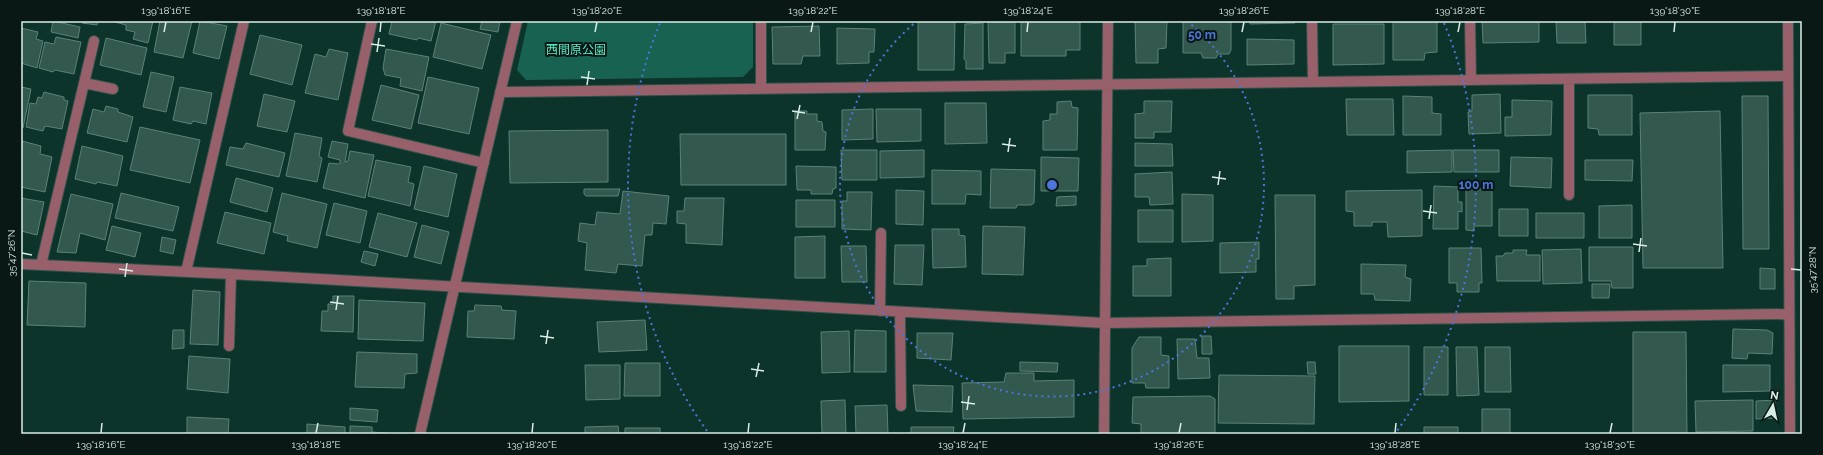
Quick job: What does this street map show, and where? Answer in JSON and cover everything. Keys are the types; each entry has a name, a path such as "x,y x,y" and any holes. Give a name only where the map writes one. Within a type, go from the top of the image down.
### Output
{"street":[{"path":"186,272 244,21"},
{"path":"372,21 348,131 484,163"},
{"path":"420,434 517,21"},
{"path":"761,21 761,88"},
{"path":"1104,434 1108,21"},
{"path":"1312,21 1313,82"},
{"path":"1470,21 1471,80"},
{"path":"1788,21 1788,314 1790,434"},
{"path":"41,265 94,41"},
{"path":"500,92 1788,76"},
{"path":"1569,78 1570,195"},
{"path":"84,83 113,90"},
{"path":"880,311 881,232"},
{"path":"21,264 231,274 1104,323 1788,314"},
{"path":"229,346 231,274"},
{"path":"900,312 901,406"}],"green space":[{"name":"西間原公園","path":"528,21 753,21 753,67 743,77 526,80 517,70"}],"building":[{"path":"53,21 80,27 78,38 51,32"},
{"path":"82,21 98,21 97,25 82,23"},
{"path":"112,21 153,21 148,43 133,39 135,32 126,30 126,25"},
{"path":"160,21 192,21 183,58 154,52"},
{"path":"200,21 227,26 219,59 193,53"},
{"path":"392,21 436,21 431,41 418,38 417,40 389,34"},
{"path":"482,21 500,21 498,32 480,29"},
{"path":"918,21 955,21 954,70 918,70"},
{"path":"1021,21 1080,21 1080,50 1066,50 1066,56 1021,56"},
{"path":"1135,21 1167,21 1166,48 1158,49 1158,63 1136,63"},
{"path":"1183,21 1231,21 1231,50 1229,54 1218,54 1216,58 1203,58 1201,53 1183,53"},
{"path":"1250,21 1295,21 1295,23 1250,24"},
{"path":"1482,21 1539,21 1539,42 1483,43"},
{"path":"1556,21 1585,21 1586,43 1557,43"},
{"path":"1614,21 1641,21 1641,45 1614,45"},
{"path":"988,22 1015,22 1015,53 1005,53 1005,63 989,63"},
{"path":"1393,22 1437,22 1437,52 1425,53 1424,60 1393,60"},
{"path":"441,23 491,35 482,69 433,57"},
{"path":"983,23 983,69 966,69 966,61 964,59 965,24"},
{"path":"1333,24 1384,24 1384,64 1333,65"},
{"path":"819,26 820,56 803,56 801,64 773,64 772,27"},
{"path":"21,28 38,32 36,39 43,41 37,68 21,63"},
{"path":"837,28 875,29 874,52 869,52 869,63 837,64"},
{"path":"260,35 302,45 292,85 250,74"},
{"path":"56,37 81,42 74,74 55,70 53,72 39,68 45,42 54,44"},
{"path":"106,38 147,48 141,75 100,65"},
{"path":"1247,39 1294,40 1294,64 1247,65"},
{"path":"329,49 348,53 338,100 305,93 315,54 326,57"},
{"path":"386,49 429,57 422,91 400,86 401,78 385,75 383,68"},
{"path":"151,72 174,77 166,112 143,107"},
{"path":"428,77 479,88 469,134 418,123"},
{"path":"381,85 419,95 411,129 372,120"},
{"path":"21,87 31,89 23,128 21,127"},
{"path":"180,87 212,93 206,124 193,121 191,124 173,120"},
{"path":"44,92 64,97 64,100 68,101 62,129 45,126 43,131 26,127 30,103 36,104 38,97 42,98"},
{"path":"264,94 295,101 287,132 257,126"},
{"path":"1500,94 1501,133 1469,134 1468,112 1472,111 1472,95"},
{"path":"1588,95 1632,95 1632,135 1599,135 1598,129 1588,128"},
{"path":"1403,96 1432,97 1432,113 1441,114 1441,135 1403,135"},
{"path":"1742,96 1768,96 1769,249 1743,249"},
{"path":"1346,99 1393,99 1394,135 1347,135"},
{"path":"1512,100 1552,101 1551,135 1505,136 1505,117 1512,117"},
{"path":"1071,101 1072,107 1078,108 1077,150 1043,150 1043,121 1050,120 1050,114 1057,114 1057,102"},
{"path":"1144,101 1172,101 1171,132 1154,132 1154,138 1135,138 1135,114 1144,113"},
{"path":"945,103 986,103 987,143 945,144"},
{"path":"106,106 118,109 118,112 133,117 127,142 87,133 93,109 104,112"},
{"path":"873,109 873,139 842,140 842,110"},
{"path":"876,109 921,109 921,141 877,142"},
{"path":"795,111 807,111 807,114 817,114 817,121 822,122 823,131 826,132 825,150 795,150"},
{"path":"1720,111 1723,268 1643,268 1640,113"},
{"path":"140,127 200,140 190,183 130,170"},
{"path":"608,130 608,182 510,183 509,131"},
{"path":"295,133 322,138 319,156 322,158 317,182 286,176"},
{"path":"680,134 786,134 786,185 681,185"},
{"path":"22,141 41,146 40,154 52,157 45,192 21,187"},
{"path":"332,141 348,144 345,162 348,161 350,151 374,155 365,198 323,188 329,163 340,163 340,160 328,157"},
{"path":"246,143 285,153 279,177 226,165 230,147 243,149"},
{"path":"1135,143 1172,144 1173,166 1135,166"},
{"path":"82,146 123,156 117,186 97,182 96,184 75,179"},
{"path":"841,150 877,150 877,180 842,180"},
{"path":"924,150 924,177 880,178 880,151"},
{"path":"1452,150 1452,172 1407,173 1407,151"},
{"path":"1453,150 1499,150 1499,172 1454,172"},
{"path":"1041,157 1079,158 1078,191 1041,191"},
{"path":"1511,157 1552,158 1551,188 1510,186"},
{"path":"376,160 411,167 408,182 414,184 410,206 368,196"},
{"path":"1585,160 1633,160 1632,181 1585,180"},
{"path":"424,166 457,174 448,217 414,209"},
{"path":"796,166 836,167 836,188 833,189 832,194 811,194 811,190 797,190"},
{"path":"991,169 1035,170 1034,203 1031,205 1017,205 1016,208 990,208"},
{"path":"932,170 981,171 981,195 966,194 965,204 932,204"},
{"path":"1172,172 1173,204 1150,205 1149,197 1135,197 1135,174"},
{"path":"236,178 273,188 267,212 230,202"},
{"path":"1434,186 1458,187 1458,202 1462,202 1462,212 1458,211 1458,229 1433,229"},
{"path":"584,189 620,189 618,196 586,196 584,194"},
{"path":"1466,189 1492,189 1492,226 1474,226 1474,231 1466,230"},
{"path":"896,190 924,191 923,225 896,224"},
{"path":"1422,190 1422,236 1388,237 1387,222 1372,222 1372,226 1354,226 1354,212 1346,211 1346,191"},
{"path":"623,191 669,196 666,224 653,223 652,235 645,235 642,266 618,264 616,273 585,270 587,243 578,241 580,223 595,225 597,212 620,214"},
{"path":"847,192 872,192 871,230 842,229 842,201 847,201"},
{"path":"121,193 179,207 173,231 115,218"},
{"path":"282,193 327,204 317,248 287,241 288,236 273,232"},
{"path":"71,194 113,204 105,240 80,233 76,253 57,252"},
{"path":"1182,194 1213,195 1213,241 1182,242"},
{"path":"1275,195 1315,195 1315,285 1294,286 1294,299 1276,299"},
{"path":"1076,196 1076,205 1056,206 1057,197"},
{"path":"21,198 44,202 37,235 21,231"},
{"path":"685,198 724,198 722,245 686,243 686,224 677,223 677,211 684,211"},
{"path":"796,200 835,200 835,227 796,227"},
{"path":"334,203 367,211 360,243 326,235"},
{"path":"1632,205 1632,238 1599,238 1599,206"},
{"path":"1499,209 1528,209 1528,236 1499,236"},
{"path":"1138,210 1173,210 1173,242 1138,242"},
{"path":"225,212 271,223 264,254 217,243"},
{"path":"378,213 417,223 407,257 369,247"},
{"path":"1536,213 1584,213 1584,238 1536,238"},
{"path":"422,225 449,232 441,264 414,257"},
{"path":"112,226 141,233 135,257 106,250"},
{"path":"983,226 1025,227 1023,275 982,274"},
{"path":"932,229 959,229 959,235 965,236 966,267 933,268"},
{"path":"825,236 825,278 795,278 795,237"},
{"path":"162,237 176,240 173,254 160,251"},
{"path":"1259,242 1259,259 1256,259 1256,272 1220,273 1220,243"},
{"path":"895,245 924,245 922,285 894,284"},
{"path":"841,246 866,246 867,282 842,282"},
{"path":"1589,247 1633,247 1633,288 1612,288 1611,281 1589,281"},
{"path":"1449,248 1481,248 1482,283 1479,283 1479,292 1457,292 1457,283 1449,283"},
{"path":"1581,249 1582,283 1543,284 1542,250"},
{"path":"1513,250 1527,250 1526,255 1540,255 1540,281 1497,281 1496,256 1503,256 1505,253 1513,253"},
{"path":"364,251 378,254 375,266 361,262"},
{"path":"1171,258 1171,296 1133,296 1133,266 1147,266 1147,259"},
{"path":"1361,264 1406,265 1405,277 1411,279 1410,301 1375,300 1374,294 1361,294"},
{"path":"1760,268 1775,269 1775,289 1760,289"},
{"path":"29,281 86,283 85,327 27,325"},
{"path":"1592,284 1610,284 1609,298 1592,298"},
{"path":"193,290 220,292 218,345 190,344"},
{"path":"333,296 354,296 353,332 321,331 322,311 328,311 328,304 333,304"},
{"path":"359,300 425,303 423,341 358,339"},
{"path":"475,305 501,306 502,310 516,311 514,339 467,337 468,311 474,311"},
{"path":"645,320 647,350 599,352 597,322"},
{"path":"1733,329 1767,330 1773,333 1772,354 1748,353 1747,359 1732,358"},
{"path":"173,330 184,330 184,348 172,349"},
{"path":"855,330 886,331 886,372 854,372"},
{"path":"849,331 850,372 822,373 821,332"},
{"path":"1633,332 1686,332 1687,434 1633,434"},
{"path":"917,333 953,333 951,360 917,358"},
{"path":"1202,336 1211,336 1212,354 1202,354"},
{"path":"1139,337 1161,337 1161,355 1169,356 1169,388 1146,388 1145,383 1132,383 1132,348"},
{"path":"1177,339 1195,339 1197,358 1209,358 1210,378 1178,379"},
{"path":"1339,346 1409,346 1409,401 1339,402"},
{"path":"1424,347 1448,347 1448,395 1424,395"},
{"path":"1456,347 1477,347 1479,395 1457,396"},
{"path":"1485,347 1510,347 1511,392 1485,392"},
{"path":"357,352 417,354 417,373 405,374 404,388 355,387"},
{"path":"189,356 230,359 228,393 187,389"},
{"path":"1020,362 1058,363 1057,372 1020,371"},
{"path":"1307,362 1315,362 1316,374 1308,374"},
{"path":"625,363 660,363 660,396 624,396"},
{"path":"585,365 620,365 620,399 586,400"},
{"path":"1723,365 1770,365 1770,391 1723,392"},
{"path":"1006,373 1034,373 1034,381 1074,380 1074,417 963,419 962,383 1004,382"},
{"path":"1219,375 1315,376 1314,424 1218,423"},
{"path":"913,385 953,386 952,412 916,411"},
{"path":"1210,396 1215,399 1215,434 1141,434 1141,424 1132,423 1133,397"},
{"path":"845,400 846,434 822,434 821,401"},
{"path":"1753,400 1753,431 1696,432 1695,401"},
{"path":"1775,400 1774,418 1756,419 1756,401"},
{"path":"887,405 888,434 856,434 855,406"},
{"path":"350,408 378,410 377,422 350,420"},
{"path":"1482,409 1510,409 1510,434 1482,434"},
{"path":"187,417 229,419 228,434 187,434"},
{"path":"307,424 345,427 345,434 307,434"},
{"path":"350,426 372,427 372,432 398,434 350,434"},
{"path":"618,426 619,434 585,434 585,427"},
{"path":"911,427 954,427 953,434 911,434"},
{"path":"1424,427 1458,427 1458,434 1424,434"},
{"path":"625,428 660,428 660,434 625,434"}]}
